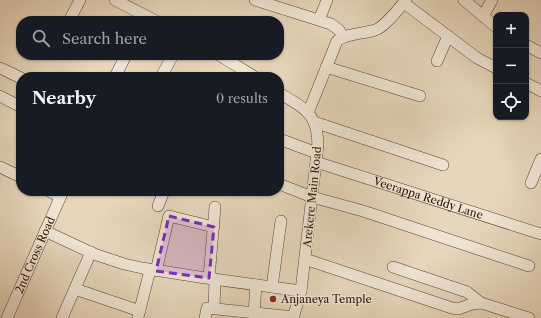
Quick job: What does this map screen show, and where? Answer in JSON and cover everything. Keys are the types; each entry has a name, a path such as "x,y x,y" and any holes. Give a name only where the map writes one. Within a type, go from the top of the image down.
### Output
{"street":[{"path":"72,16 80,0"},
{"path":"115,0 127,3 144,16"},
{"path":"255,0 277,4 331,24 339,30 343,37"},
{"path":"319,20 327,0"},
{"path":"464,0 493,24"},
{"path":"483,16 492,0"},
{"path":"311,118 326,67 337,41 343,37 377,29 383,25 405,1 477,58 493,66"},
{"path":"436,62 448,36"},
{"path":"529,47 541,53"},
{"path":"118,72 124,60"},
{"path":"164,72 170,60"},
{"path":"227,60 247,72"},
{"path":"326,67 420,96"},
{"path":"0,68 16,76"},
{"path":"528,84 541,91"},
{"path":"0,96 16,104"},
{"path":"284,96 302,108 311,118 443,165"},
{"name":"Arekere Main Road","path":"294,318 301,291 317,158 318,136 311,118"},
{"name":"Veerappa Reddy Lane","path":"284,142 317,158 541,234"},
{"path":"531,183 541,159"},
{"path":"0,167 16,175"},
{"path":"284,186 312,197 370,213 530,266"},
{"name":"2nd Cross Road","path":"8,318 61,196"},
{"path":"158,206 162,196"},
{"path":"214,308 212,279 215,207"},
{"path":"75,289 139,314 169,216 214,227"},
{"path":"272,287 281,221"},
{"path":"45,232 91,252 124,264 153,270 301,291"},
{"path":"62,318 91,252"},
{"path":"305,259 452,308 458,309 481,303"},
{"path":"393,267 467,292 481,303 529,318"},
{"path":"249,314 256,285"},
{"path":"205,318 206,308 294,318"}],"highlighted area":[{"path":"169,216 214,227 209,278 156,271"}],"place":[{"name":"Anjaneya Temple","path":"273,299"}]}
